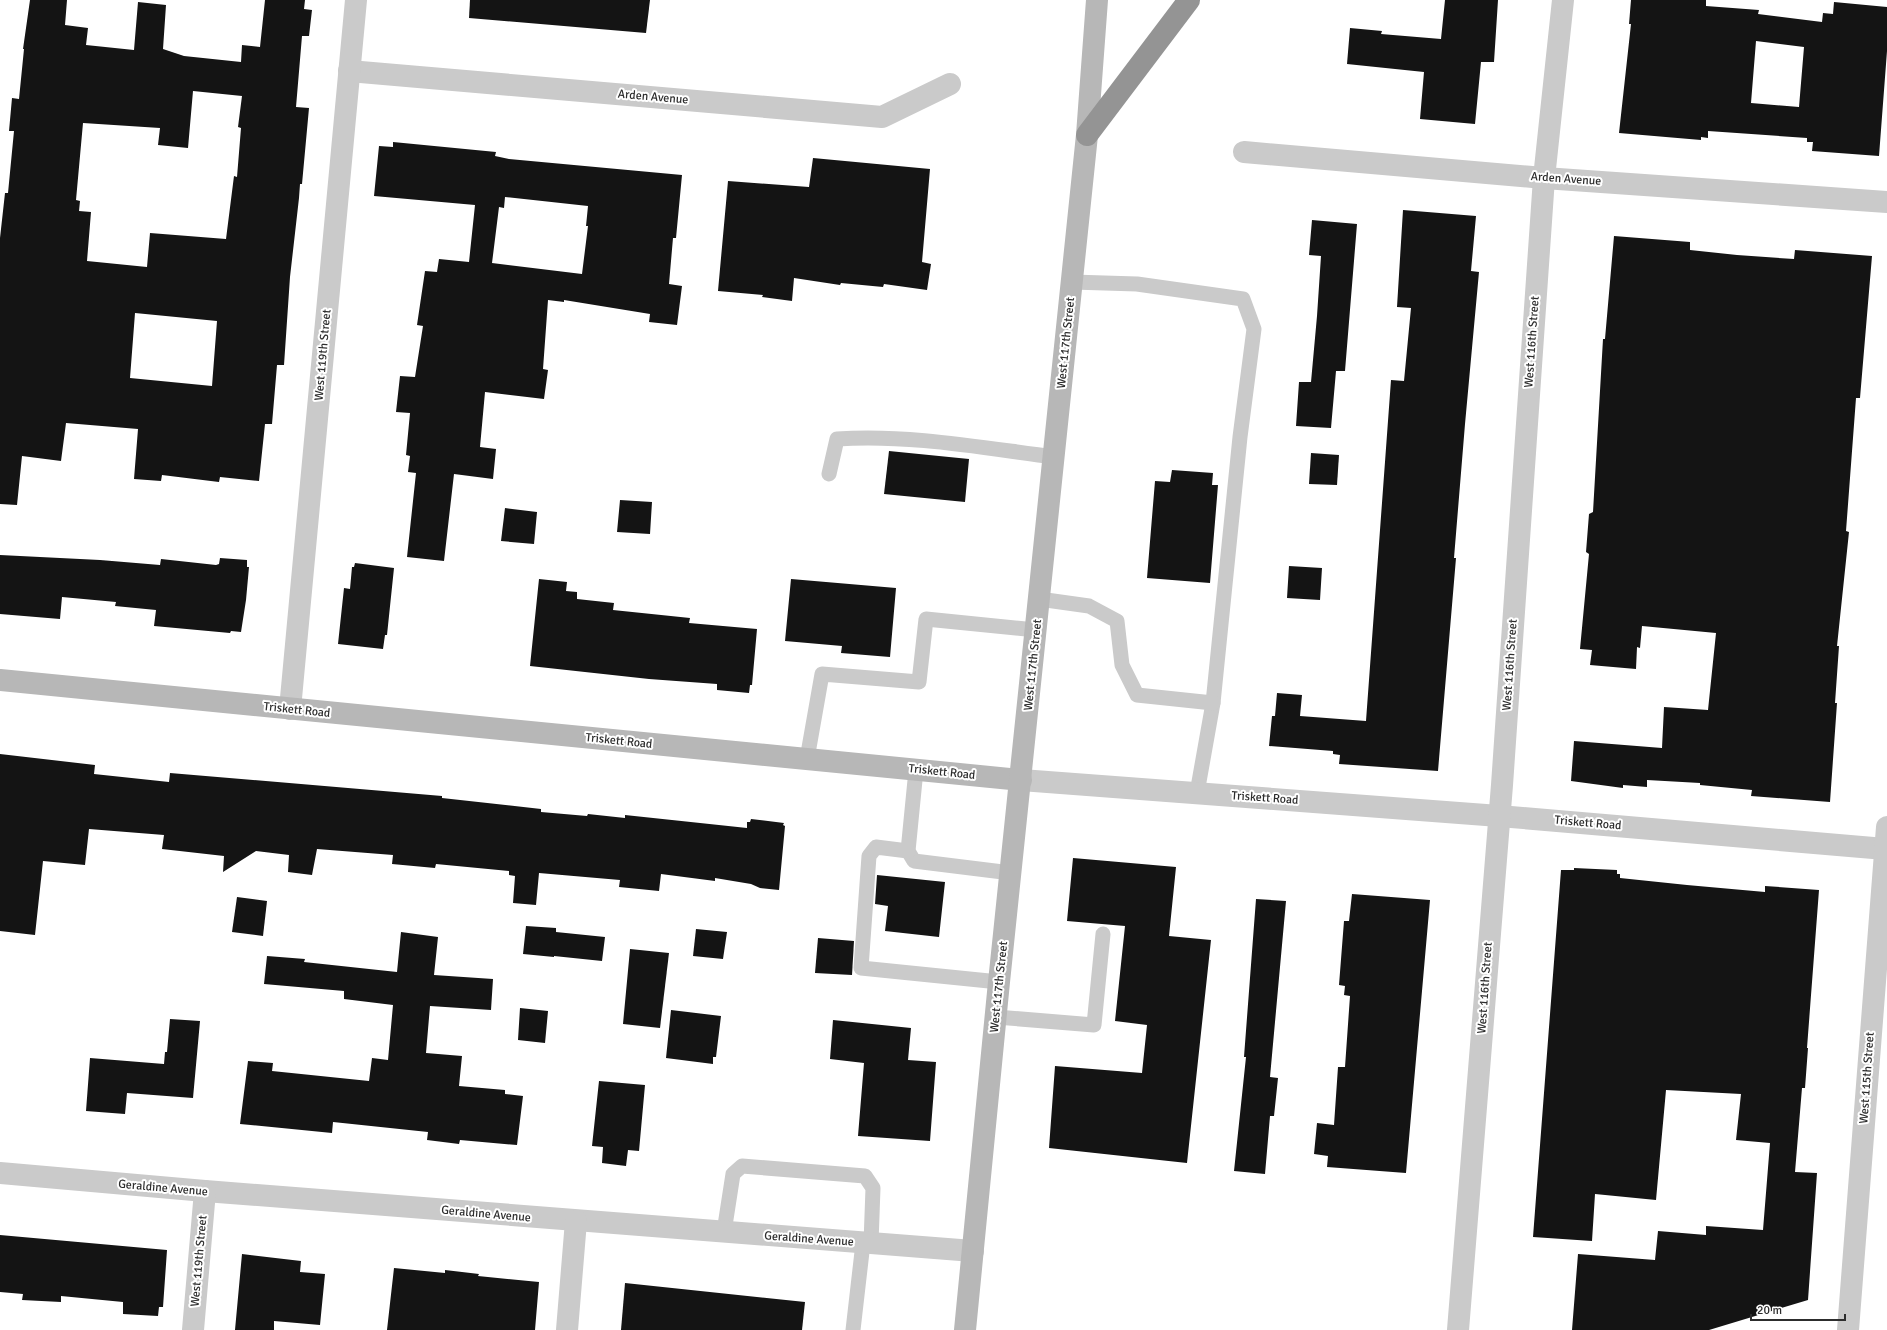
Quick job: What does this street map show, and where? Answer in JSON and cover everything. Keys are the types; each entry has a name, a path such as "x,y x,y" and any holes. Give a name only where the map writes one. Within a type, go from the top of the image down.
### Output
{"highway":[{"path":"1087,136 1189,0"}],"main road":[{"name":"West 117th Street","path":"965,1330 999,982 1012,873 1087,136 1097,0"},
{"name":"Triskett Road","path":"0,680 1021,780"}],"street":[{"name":"West 119th Street","path":"290,709 356,0"},
{"name":"West 116th Street","path":"1458,1330 1499,816 1544,178 1563,0"},
{"name":"Arden Avenue","path":"349,71 882,117 950,84"},
{"name":"Arden Avenue","path":"1244,152 1544,178 1887,202"},
{"name":"Triskett Road","path":"1021,780 1499,816 1885,849"},
{"name":"West 115th Street","path":"1848,1330 1887,827"},
{"name":"Geraldine Avenue","path":"0,1173 576,1221 973,1251"},
{"name":"West 119th Street","path":"193,1330 205,1191"},
{"path":"567,1330 576,1221"}],"lane":[{"path":"1072,282 1137,284 1243,299 1254,329 1240,437 1213,703 1197,793"},
{"path":"829,474 837,439 853,438 924,441 1054,457"},
{"path":"1039,599 1088,606 1117,621 1122,665 1137,695 1213,703"},
{"path":"807,759 822,674 920,682 926,619 1036,630"},
{"path":"916,770 908,851 914,861 1012,873"},
{"path":"908,851 876,847 870,856 861,968 999,982"},
{"path":"996,1017 1094,1025 1102,934"},
{"path":"724,1232 733,1174 742,1166 865,1176 873,1188 867,1243 853,1330"}],"building":[{"path":"30,0 67,0 65,25 88,28 86,45 134,50 138,2 166,5 163,49 184,56 241,62 242,45 260,47 265,0 305,0 304,9 312,10 309,36 302,36 296,107 309,108 302,184 300,184 290,277 284,365 277,365 272,424 265,424 259,481 220,477 219,482 162,475 161,481 134,479 138,429 66,423 61,461 22,456 17,505 0,504 0,238 5,193 8,193 14,131 9,131 12,98 19,99 23,49","holes":["193,91 242,96 238,127 241,128 237,177 234,176 226,239 150,233 147,267 87,261 91,212 79,211 80,201 76,200 83,123 160,128 158,145 188,148","135,313 217,321 212,386 130,378"]},
{"path":"470,0 650,0 646,33 469,18"},
{"path":"1445,0 1498,0 1494,62 1481,62 1475,124 1420,119 1424,72 1347,64 1350,28 1382,31 1381,34 1441,39"},
{"path":"1631,0 1706,0 1706,6 1759,10 1758,14 1822,22 1823,13 1833,14 1834,2 1887,7 1887,51 1879,156 1812,151 1813,142 1807,142 1807,138 1708,131 1708,138 1701,137 1701,140 1619,133 1631,24 1629,24","holes":["1756,41 1804,47 1799,107 1751,103"]},
{"path":"393,142 496,152 495,156 509,159 682,175 676,238 673,238 669,284 682,286 677,325 649,322 650,314 564,300 564,302 548,300 543,369 548,370 544,399 485,392 480,447 496,449 493,479 454,474 444,561 407,557 416,473 408,472 410,456 406,455 410,413 396,412 400,376 415,377 423,326 417,325 425,271 437,272 439,259 469,262 475,205 374,196 379,146 393,147","holes":["505,197 588,206 586,226 588,226 582,274 492,263 499,207 504,208"]},
{"path":"813,158 930,169 922,262 931,264 927,290 884,284 883,287 841,283 840,285 794,278 792,301 762,297 763,295 718,291 728,181 809,187"},
{"path":"1403,210 1476,216 1471,271 1479,272 1465,424 1454,558 1456,558 1438,771 1339,764 1340,755 1333,754 1333,751 1269,746 1272,716 1275,716 1277,693 1302,695 1300,716 1366,721 1391,380 1404,381 1411,308 1397,307"},
{"path":"1312,220 1357,224 1345,371 1336,371 1331,428 1296,426 1299,382 1311,382 1317,316 1321,256 1309,255"},
{"path":"1614,236 1690,242 1690,250 1737,255 1794,259 1795,250 1872,256 1860,398 1856,398 1846,531 1849,532 1837,646 1839,646 1835,703 1837,703 1830,802 1751,796 1752,790 1700,785 1700,783 1647,780 1647,787 1623,785 1623,788 1571,781 1574,741 1662,748 1664,707 1708,710 1716,633 1642,626 1640,648 1637,647 1636,669 1590,665 1592,650 1580,649 1589,554 1586,552 1589,514 1593,512 1603,339 1605,339"},
{"path":"889,451 969,459 965,502 884,494"},
{"path":"1311,453 1339,455 1337,485 1309,484"},
{"path":"1172,470 1213,473 1212,485 1218,485 1210,583 1147,578 1155,481 1170,482"},
{"path":"620,500 652,502 650,534 617,532"},
{"path":"505,508 537,512 534,544 501,541"},
{"path":"0,555 100,560 160,565 161,559 216,565 219,564 220,558 247,560 247,567 249,567 241,632 231,631 230,633 154,626 156,610 115,606 116,602 62,597 60,619 0,614"},
{"path":"355,563 394,568 387,635 385,635 383,649 338,644 344,588 350,589 352,567 354,567"},
{"path":"1289,566 1322,568 1320,600 1287,598"},
{"path":"539,579 567,582 566,591 577,592 577,599 614,603 613,610 690,618 689,623 757,629 752,685 750,685 749,693 717,690 717,684 649,679 530,666"},
{"path":"791,579 896,588 890,657 841,653 842,646 785,641"},
{"path":"0,754 95,765 94,774 169,782 170,773 442,796 442,798 541,809 541,812 587,816 588,814 625,818 625,815 747,828 747,822 750,822 751,819 784,823 783,825 785,826 779,890 760,888 751,884 715,878 715,881 661,874 659,891 619,887 620,880 539,873 536,905 513,903 515,876 509,875 509,871 436,864 435,868 392,864 393,855 317,849 312,875 288,872 289,855 256,851 223,872 224,856 162,849 164,835 89,829 85,865 43,861 35,935 0,931"},
{"path":"1073,858 1176,867 1169,936 1211,940 1187,1163 1049,1148 1055,1066 1142,1073 1147,1025 1115,1021 1125,926 1067,921"},
{"path":"1574,868 1617,870 1617,874 1620,874 1620,878 1687,885 1765,892 1765,886 1819,890 1805,1088 1802,1088 1795,1172 1817,1173 1808,1300 1709,1330 1572,1330 1578,1254 1655,1260 1658,1231 1706,1235 1706,1226 1763,1230 1770,1143 1736,1140 1741,1094 1666,1090 1656,1200 1595,1194 1592,1241 1533,1237 1561,870 1574,870"},
{"path":"877,875 945,882 939,937 885,931 888,906 875,904"},
{"path":"1352,894 1430,900 1406,1173 1327,1167 1328,1156 1314,1154 1317,1123 1334,1125 1338,1067 1345,1067 1350,996 1344,995 1345,986 1339,985 1344,921 1349,921"},
{"path":"237,897 267,901 263,936 232,932"},
{"path":"1256,899 1286,901 1270,1077 1278,1078 1274,1116 1270,1116 1265,1174 1234,1171 1246,1057 1244,1057"},
{"path":"526,926 556,928 556,932 605,937 602,961 523,954"},
{"path":"696,929 727,932 723,959 693,956"},
{"path":"401,932 438,937 434,975 493,979 491,1010 430,1006 426,1053 462,1056 459,1086 505,1090 505,1094 523,1096 517,1145 460,1140 459,1144 427,1140 428,1132 333,1122 332,1133 240,1124 248,1061 273,1063 272,1071 369,1081 372,1058 388,1060 393,1005 344,999 344,991 264,984 267,956 305,959 304,962 397,972"},
{"path":"818,938 854,941 852,975 815,973"},
{"path":"630,949 669,953 660,1028 623,1024"},
{"path":"520,1008 548,1011 545,1043 518,1040"},
{"path":"671,1010 721,1016 716,1057 713,1057 713,1064 666,1058"},
{"path":"170,1019 200,1021 193,1098 127,1093 125,1114 86,1111 90,1058 164,1064 165,1052 167,1052"},
{"path":"833,1020 911,1028 908,1060 936,1062 930,1141 858,1136 864,1063 830,1059"},
{"path":"599,1081 645,1085 639,1151 628,1150 626,1166 602,1163 603,1147 592,1146"},
{"path":"0,1235 167,1250 163,1307 159,1307 158,1316 123,1314 123,1302 61,1296 61,1302 22,1300 23,1294 0,1292"},
{"path":"242,1254 301,1261 300,1272 325,1274 320,1325 274,1321 274,1330 235,1330"},
{"path":"394,1268 445,1273 445,1270 479,1274 478,1276 539,1282 535,1330 387,1330"},
{"path":"625,1283 805,1302 802,1330 621,1330"}]}
